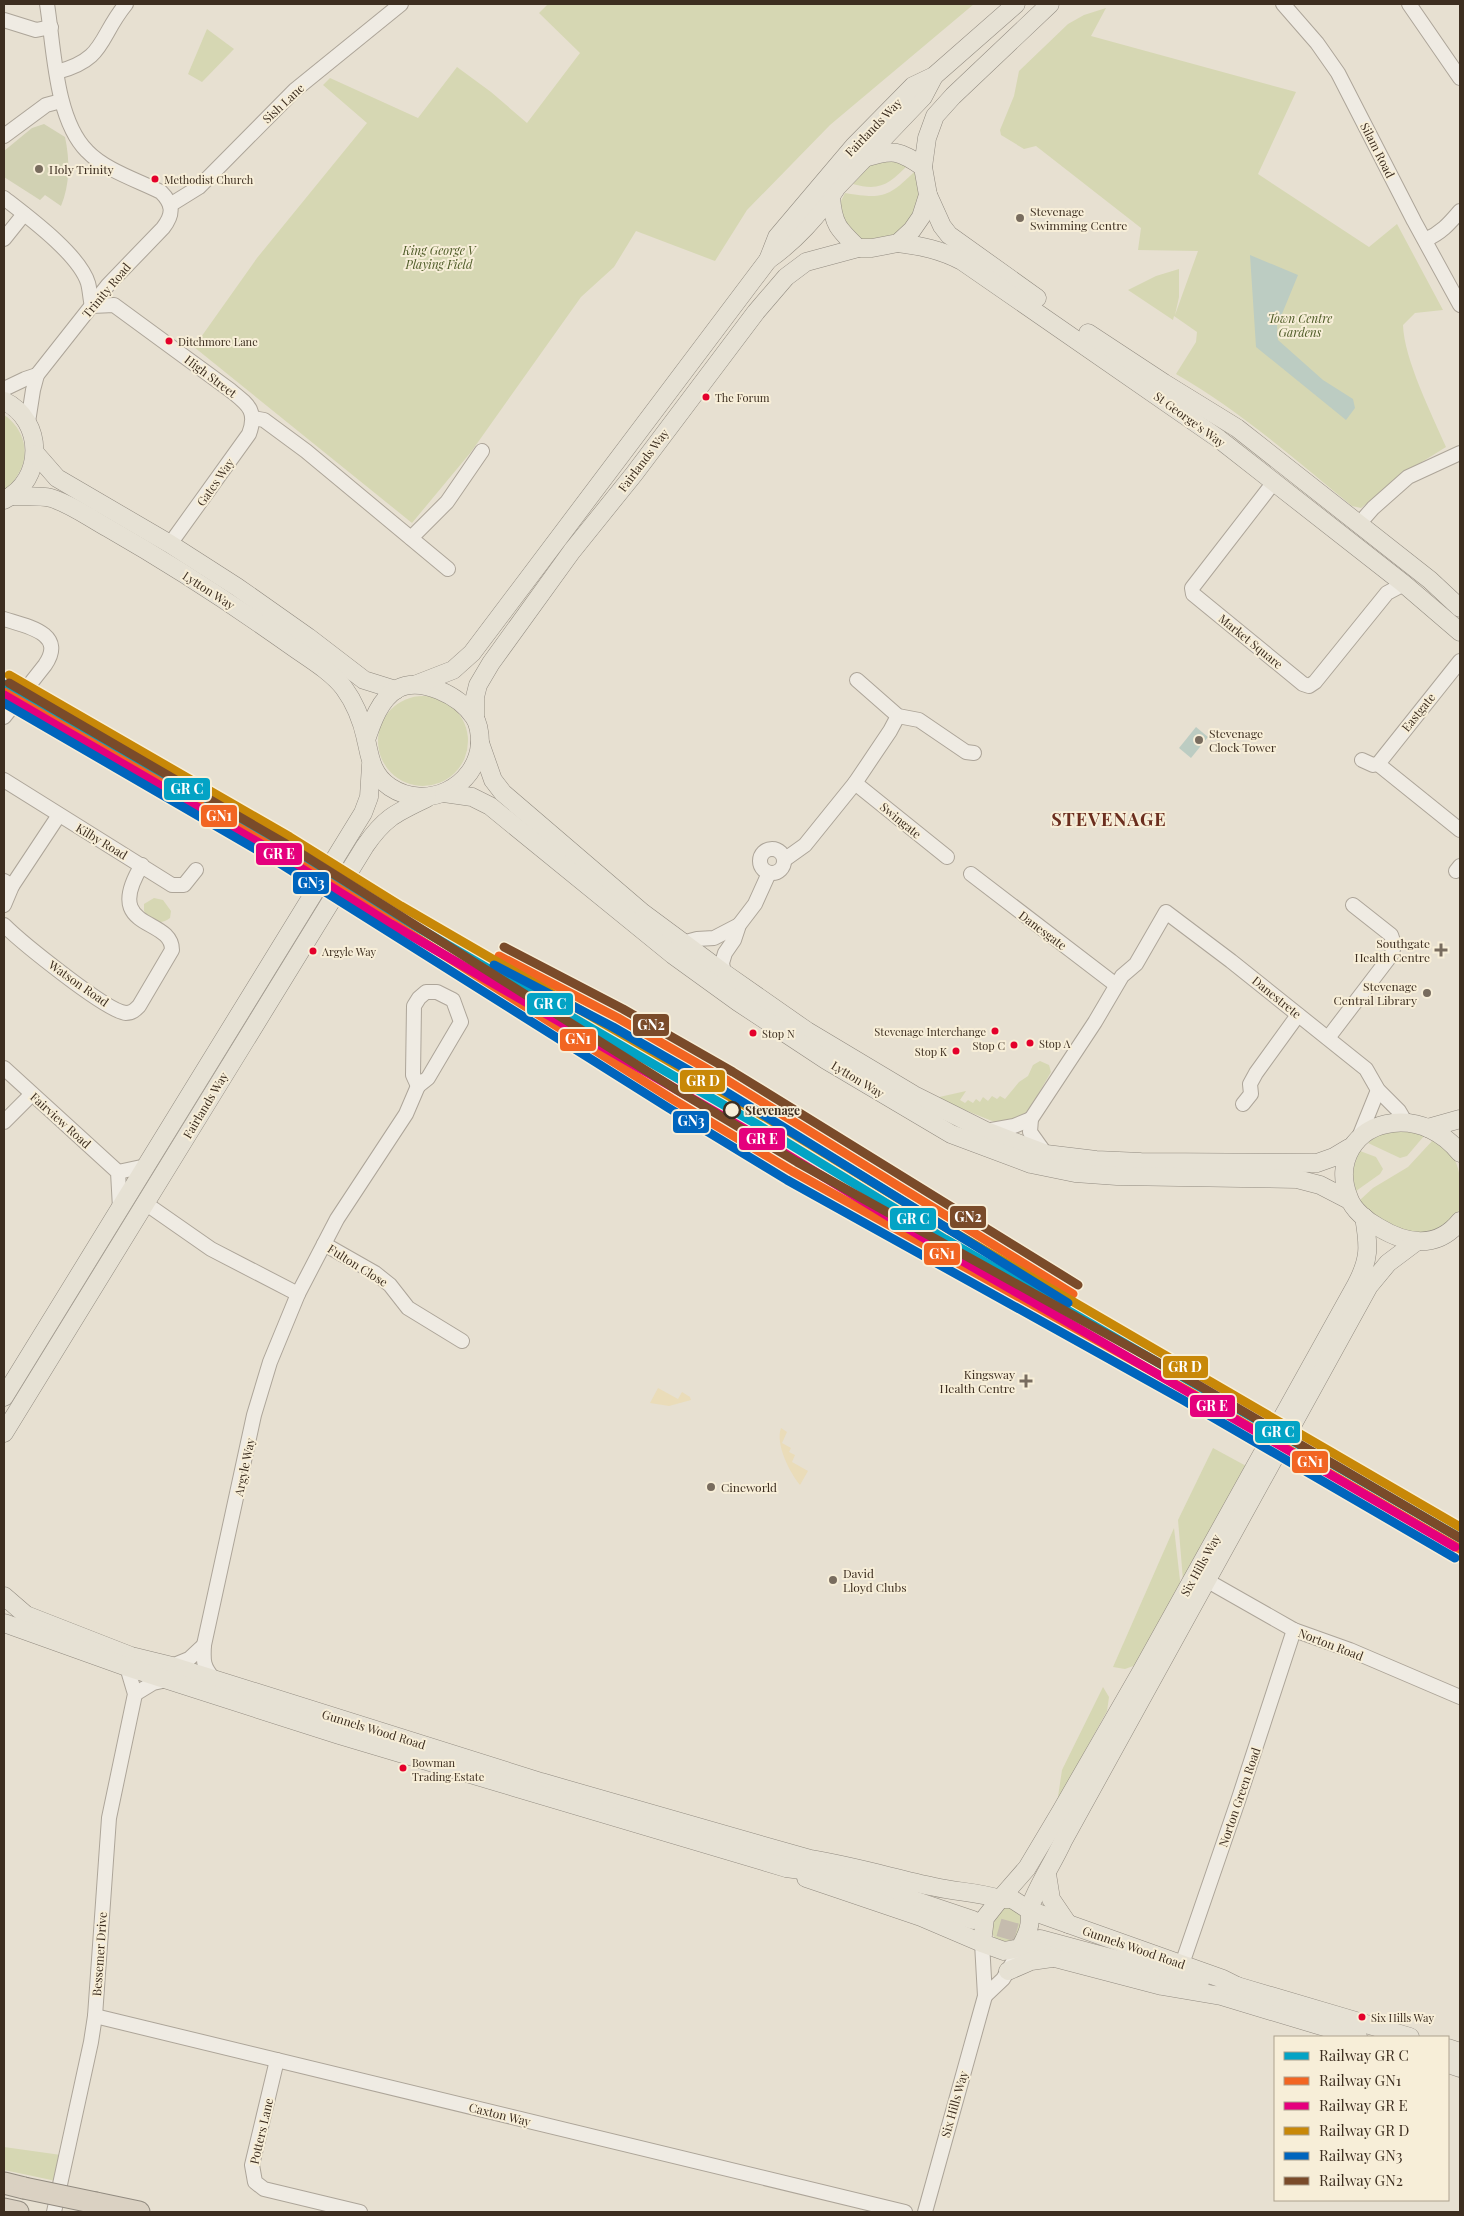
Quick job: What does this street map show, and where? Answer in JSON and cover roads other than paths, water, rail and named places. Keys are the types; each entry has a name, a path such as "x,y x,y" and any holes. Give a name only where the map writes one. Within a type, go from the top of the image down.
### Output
{"highway":[{"path":"14,2185 139,2212"},
{"path":"4,2209 18,2212"}],"main road":[{"name":"Fairlands Way","path":"417,684 453,670 472,653 768,260 777,237 834,168 913,86 934,76 1016,4"},
{"path":"898,243 912,230 921,217 928,195 923,167 927,138 935,116 953,96 1050,4"},
{"name":"Fairlands Way","path":"768,260 786,248 831,197 837,187 923,96 934,76"},
{"name":"Fairlands Way","path":"864,158 892,152 902,154 923,167"},
{"name":"St George's Way","path":"928,195 942,226 958,243 1146,371 1237,428 1430,580 1460,608"},
{"path":"831,197 834,221 858,248"},
{"name":"Fairlands Way","path":"475,717 475,697 478,686 491,663 572,552 634,474 756,312 786,278 806,262 858,248 872,248 898,243"},
{"name":"St George's Way","path":"898,243 927,246 945,252 962,261 1170,404 1219,439 1404,584 1460,632"},
{"path":"4,401 14,407 28,422"},
{"name":"Lytton Way","path":"28,422 36,454 57,478 170,544 282,618 364,680 396,690"},
{"name":"Lytton Way","path":"7,498 25,481 36,454"},
{"name":"Lytton Way","path":"7,498 40,497 62,503 173,566 258,622 342,686 355,704 366,740 371,765 388,786 400,793 414,797 436,795 472,797 490,806 673,955 738,1002 804,1046 951,1134 1031,1164 1060,1170 1100,1176 1297,1179 1320,1185 1349,1200"},
{"path":"366,740 379,709 396,690 417,684 451,696 475,717 480,743 478,756 471,772 459,785 436,795"},
{"path":"480,743 493,780 503,793 601,878 682,943 808,1031 920,1099 986,1131 1046,1154 1096,1160 1303,1163 1326,1160 1382,1125 1406,1122 1428,1128 1443,1136 1460,1153"},
{"name":"Fairlands Way","path":"4,1397 363,814 369,797 371,765"},
{"name":"Fairlands Way","path":"4,1433 378,826 394,814 436,795"},
{"path":"1428,1128 1460,1118"},
{"path":"1354,1142 1345,1182 1349,1200 1364,1218 1387,1233 1403,1240 1416,1242 1440,1237 1460,1236"},
{"name":"Six Hills Way","path":"1301,1397 1365,1267 1368,1252 1364,1218"},
{"path":"1440,1237 1455,1227 1460,1221"},
{"name":"Six Hills Way","path":"1000,1899 1027,1868 1265,1462 1301,1397 1377,1274 1416,1242"},
{"name":"Six Hills Way","path":"1029,1910 1036,1889 1047,1874 1063,1841 1206,1580 1265,1462"},
{"name":"Gunnels Wood Road","path":"4,1596 26,1615 170,1673 339,1735 786,1868 839,1875"},
{"name":"Gunnels Wood Road","path":"4,1622 127,1667 214,1679 541,1782 810,1859 848,1865 967,1894 1012,1899 1029,1910 1182,1964 1237,1986 1407,2036"},
{"name":"Gunnels Wood Road","path":"810,1859 839,1875 973,1920"},
{"name":"Gunnels Wood Road","path":"786,1868 802,1877 921,1917 1004,1951 1020,1948 1035,1950 1055,1958 1162,1986 1221,1996 1355,2036"},
{"path":"1047,1874 1051,1899 1068,1924"},
{"path":"982,1943 985,1918 1000,1899"},
{"path":"1020,1948 1028,1934 1031,1921 1029,1910"},
{"name":"Gunnels Wood Road","path":"1040,1939 1196,1982 1237,1986"},
{"path":"1008,1971 1031,1961 1055,1958"},
{"name":"Gunnels Wood Road","path":"1196,1982 1221,1996"}],"street":[{"path":"47,4 61,100 77,138 87,151 113,168 160,192 170,205"},
{"path":"57,72 75,67 94,55 109,26 126,4"},
{"name":"Sish Lane","path":"170,205 200,187 295,90 401,4"},
{"name":"Silam Road","path":"1283,4 1317,43 1338,74 1460,305"},
{"path":"1409,4 1460,78"},
{"path":"4,20 36,30 51,28"},
{"path":"4,136 46,105 61,100"},
{"path":"4,198 49,233 80,267 88,283 92,306 114,305 108,285"},
{"name":"Trinity Road","path":"28,422 37,375 108,285 170,219 170,205"},
{"path":"1425,240 1439,234 1460,211"},
{"path":"4,239 24,214"},
{"name":"High Street","path":"114,305 248,405 253,418"},
{"name":"Trinity Road","path":"4,389 37,375"},
{"path":"253,418 264,420 306,451 448,569"},
{"name":"Gates Way","path":"170,544 249,434 253,418"},
{"path":"411,538 447,502 482,450"},
{"path":"1358,524 1408,477 1460,453"},
{"name":"Market Square","path":"1274,482 1192,588 1193,594 1303,684 1309,686 1314,682 1388,593 1404,584"},
{"path":"4,619 35,630 50,641 50,657 4,716"},
{"name":"Eastgate","path":"1378,764 1460,662"},
{"path":"857,680 898,716 919,720 966,752 974,753"},
{"path":"784,860 805,845 855,783 898,716"},
{"path":"1362,760 1373,765 1378,764 1460,830"},
{"name":"Kilby Road","path":"4,780 176,886 188,882 196,870"},
{"name":"Swingate","path":"855,783 947,857"},
{"path":"4,905 8,884 59,815"},
{"path":"775,849 780,851 784,860 782,868 778,872 769,873 760,864 760,858 766,850 775,849"},
{"name":"Watson Road","path":"4,925 90,994 123,1013 133,1012 139,1006 172,950 170,939 140,920 131,908 129,898 130,887 142,865"},
{"path":"724,973 722,963 725,953 734,940 739,925 755,904 769,873"},
{"name":"Danesgate","path":"971,874 1116,985"},
{"path":"1328,1038 1382,969 1392,954 1394,944 1391,935 1353,905"},
{"name":"Danestrete","path":"1116,985 1122,976 1136,964 1166,912 1366,1068 1378,1090 1399,1111 1406,1122"},
{"path":"682,943 697,939 714,938 739,925"},
{"path":"1046,1154 1030,1132 1031,1119 1095,1022 1116,985"},
{"name":"Argyle Way","path":"214,1679 202,1663 204,1645 254,1415 270,1362 298,1294 336,1219 406,1114 418,1086 428,1078 462,1022 453,1000 437,992 426,992 414,1006 413,1075 418,1086"},
{"path":"1243,1104 1251,1094 1250,1084 1256,1073 1298,1014"},
{"name":"Fairview Road","path":"4,1068 118,1172"},
{"path":"1354,1142 1378,1090"},
{"path":"4,1122 32,1094"},
{"path":"986,1131 1014,1126 1031,1119"},
{"path":"120,1208 118,1172 146,1166"},
{"path":"145,1203 211,1249 298,1294"},
{"name":"Fulton Close","path":"324,1244 375,1273 390,1285 408,1308 462,1341"},
{"name":"Norton Road","path":"1206,1580 1294,1630 1350,1650 1460,1697"},
{"name":"Norton Green Road","path":"1182,1964 1241,1794 1294,1630"},
{"path":"135,1694 142,1688 170,1673 204,1645"},
{"name":"Bessemer Drive","path":"54,2212 95,2016 109,1818 135,1694 127,1667"},
{"name":"Six Hills Way","path":"925,2212 985,1996 982,1943"},
{"path":"985,1996 1003,1979 1020,1948"},
{"name":"Caxton Way","path":"95,2016 905,2212"},
{"name":"Potters Lane","path":"277,2060 252,2165 255,2182 264,2189 360,2212"}],"tunnel":[{"path":"973,1920 1040,1939"}],"rail line":[{"name":"GN2","path":"9,683 286,844 677,1090 797,1162 1193,1382 1460,1538"},
{"name":"GN1","path":"4,692 281,852 672,1099 792,1171 1188,1391 1460,1549"},
{"name":"GN3","path":"4,703 276,861 667,1107 787,1180 1183,1400 1455,1558"},
{"name":"GN2","path":"504,947 623,1009 733,1072 1078,1285"},
{"name":"GN1","path":"499,956 618,1018 728,1081 1073,1294"},
{"name":"GN3","path":"494,965 613,1027 723,1090 1068,1303"}],"place":[{"name":"Holy Trinity","path":"39,169"},
{"name":"Methodist Church","path":"155,179"},
{"name":"Stevenage Swimming Centre","path":"1020,218"},
{"name":"Ditchmore Lane","path":"169,341"},
{"name":"The Forum","path":"706,397"},
{"name":"Stevenage Clock Tower","path":"1199,740"},
{"name":"Southgate Health Centre","path":"1441,950"},
{"name":"Argyle Way","path":"313,951"},
{"name":"Stevenage Central Library","path":"1427,993"},
{"name":"Stevenage Interchange","path":"995,1031"},
{"name":"Stop N","path":"753,1033"},
{"name":"Stop A","path":"1030,1043"},
{"name":"Stop C","path":"1014,1045"},
{"name":"Stop K","path":"956,1051"},
{"name":"Stevenage","path":"732,1110"},
{"name":"Kingsway Health Centre","path":"1026,1381"},
{"name":"Cineworld","path":"711,1487"},
{"name":"David Lloyd Clubs","path":"833,1580"},
{"name":"Bowman Trading Estate","path":"403,1768"},
{"name":"Six Hills Way","path":"1362,2017"}],"district":[{"name":"STEVENAGE","path":"1109,819"}],"park label":[{"name":"King George V Playing Field","path":"439,257"},
{"name":"Town Centre Gardens","path":"1300,325"}]}
